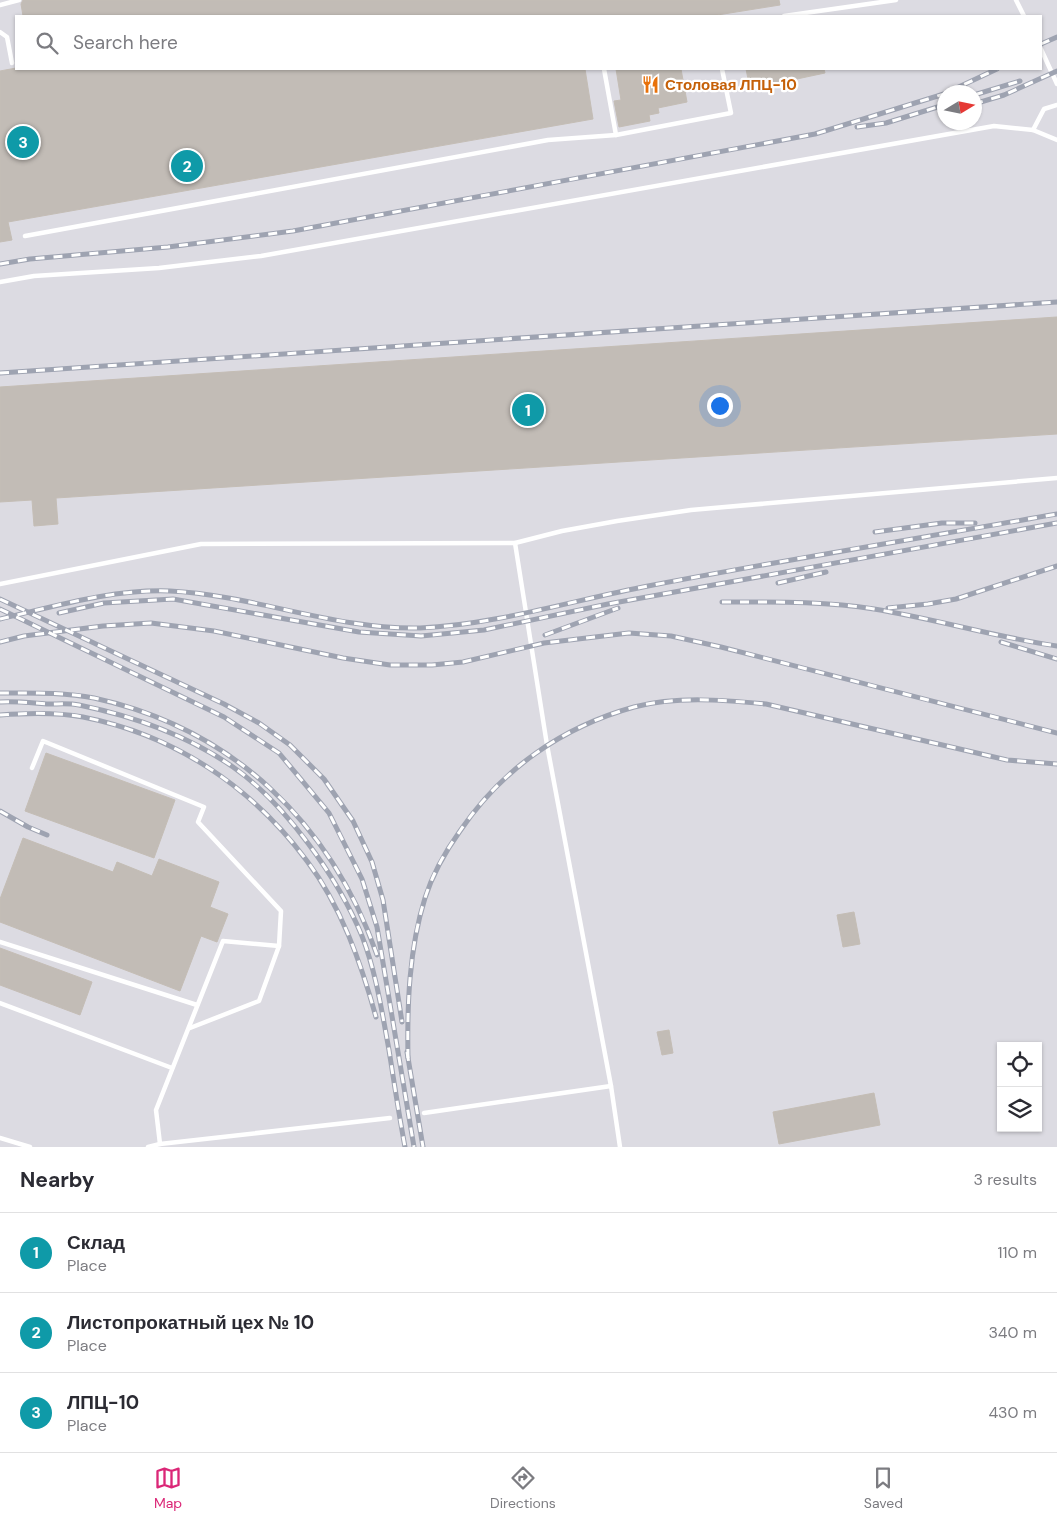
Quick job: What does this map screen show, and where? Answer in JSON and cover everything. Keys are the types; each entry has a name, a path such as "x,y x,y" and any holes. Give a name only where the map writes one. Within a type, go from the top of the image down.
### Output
{"lane":[{"path":"0,5 19,0"},
{"path":"791,15 896,0"},
{"path":"1016,0 1024,15"},
{"path":"0,32 7,37 12,63"},
{"path":"1042,51 1057,84"},
{"path":"604,70 616,135"},
{"path":"25,236 548,140 616,135 731,113 722,70"},
{"path":"1033,130 1044,109 1057,105"},
{"path":"0,282 34,276 159,268 261,256 994,126 1033,130 1057,140"},
{"path":"0,584 201,544 515,543 617,520 691,510 967,488 1057,478"},
{"path":"515,543 548,755 611,1086 620,1147"},
{"path":"32,768 43,741 204,807 198,822 281,911 279,946 259,1001 190,1028"},
{"path":"160,1144 156,1110 223,941 279,946"},
{"path":"0,942 197,1005"},
{"path":"0,1003 172,1068"},
{"path":"424,1113 611,1086"},
{"path":"148,1147 160,1144 390,1118"},
{"path":"0,1138 30,1147"}],"shaded area":[{"path":"0,0 1057,0 1057,1147 0,1147"}],"building":[{"path":"23,0 779,0 780,5 717,15 23,15 21,4"},
{"path":"15,68 15,70 585,70 593,119 8,222 12,240 0,242 0,71"},
{"name":"Столовая ЛПЦ-10","path":"616,70 681,70 687,102 658,108 659,113 649,115 650,121 619,127 614,101 621,100"},
{"path":"746,70 824,70 825,73 750,89"},
{"path":"1057,317 1057,434 56,498 58,524 34,526 32,500 0,502 0,387"},
{"path":"46,753 175,800 154,858 25,811"},
{"path":"23,838 113,872 117,862 152,876 159,859 219,882 210,907 228,914 217,942 201,936 180,991 0,922 0,899"},
{"path":"854,912 860,944 843,947 837,915"},
{"path":"0,948 92,982 80,1015 0,985"},
{"path":"669,1030 673,1053 662,1055 657,1032"},
{"path":"874,1093 880,1125 779,1144 773,1112"}],"railway":[{"path":"1042,44 1057,37"},
{"path":"963,85 995,70"},
{"path":"982,102 1004,95 1057,71"},
{"path":"982,93 1020,81"},
{"path":"0,264 30,259 168,247 293,231 815,134 937,96"},
{"path":"857,127 886,123 937,107"},
{"path":"0,373 1057,302"},
{"path":"0,619 105,596 148,591 170,591 233,599 357,624 420,628 448,626 506,617 699,576 1057,514"},
{"path":"875,532 942,523 975,523"},
{"path":"59,613 104,603 173,599 359,632 421,636 484,630 608,604 1057,523"},
{"path":"888,608 956,599 1057,566"},
{"path":"778,583 826,572"},
{"path":"0,599 224,704 259,723 290,745 324,779 353,821 372,862 383,900 402,1022"},
{"path":"722,602 798,602 855,606 1057,646"},
{"path":"545,635 618,608"},
{"path":"0,609 224,717 279,753 329,813 362,879 377,927 414,1147"},
{"path":"0,642 24,636 103,626 151,623 214,631 343,658 390,665 432,665 463,662 544,643 629,633 671,636 721,647 1057,733"},
{"path":"1001,642 1057,659"},
{"path":"0,693 83,696 144,712 190,732 232,758 270,788 304,824 333,863 357,907 377,955"},
{"path":"408,1058 410,977 415,937 425,898 440,863 460,831 495,788 536,753 582,726 634,707 667,701 717,700 766,704 1007,760 1057,764"},
{"path":"0,702 76,704 159,728 197,745 233,767 272,800 308,843 324,867 339,890 362,936 378,992 405,1147"},
{"path":"0,715 62,714 117,725 180,751 209,768 236,788 262,810 285,834 319,878 349,936 364,976 376,1017"},
{"path":"0,811 28,827 47,835"},
{"path":"407,1052 423,1147"}],"place":[{"name":"Столовая ЛПЦ-10","path":"651,85"},
{"name":"ЛПЦ-10","path":"23,142"},
{"name":"Листопрокатный цех № 10","path":"187,166"},
{"name":"Склад","path":"528,410"}]}
